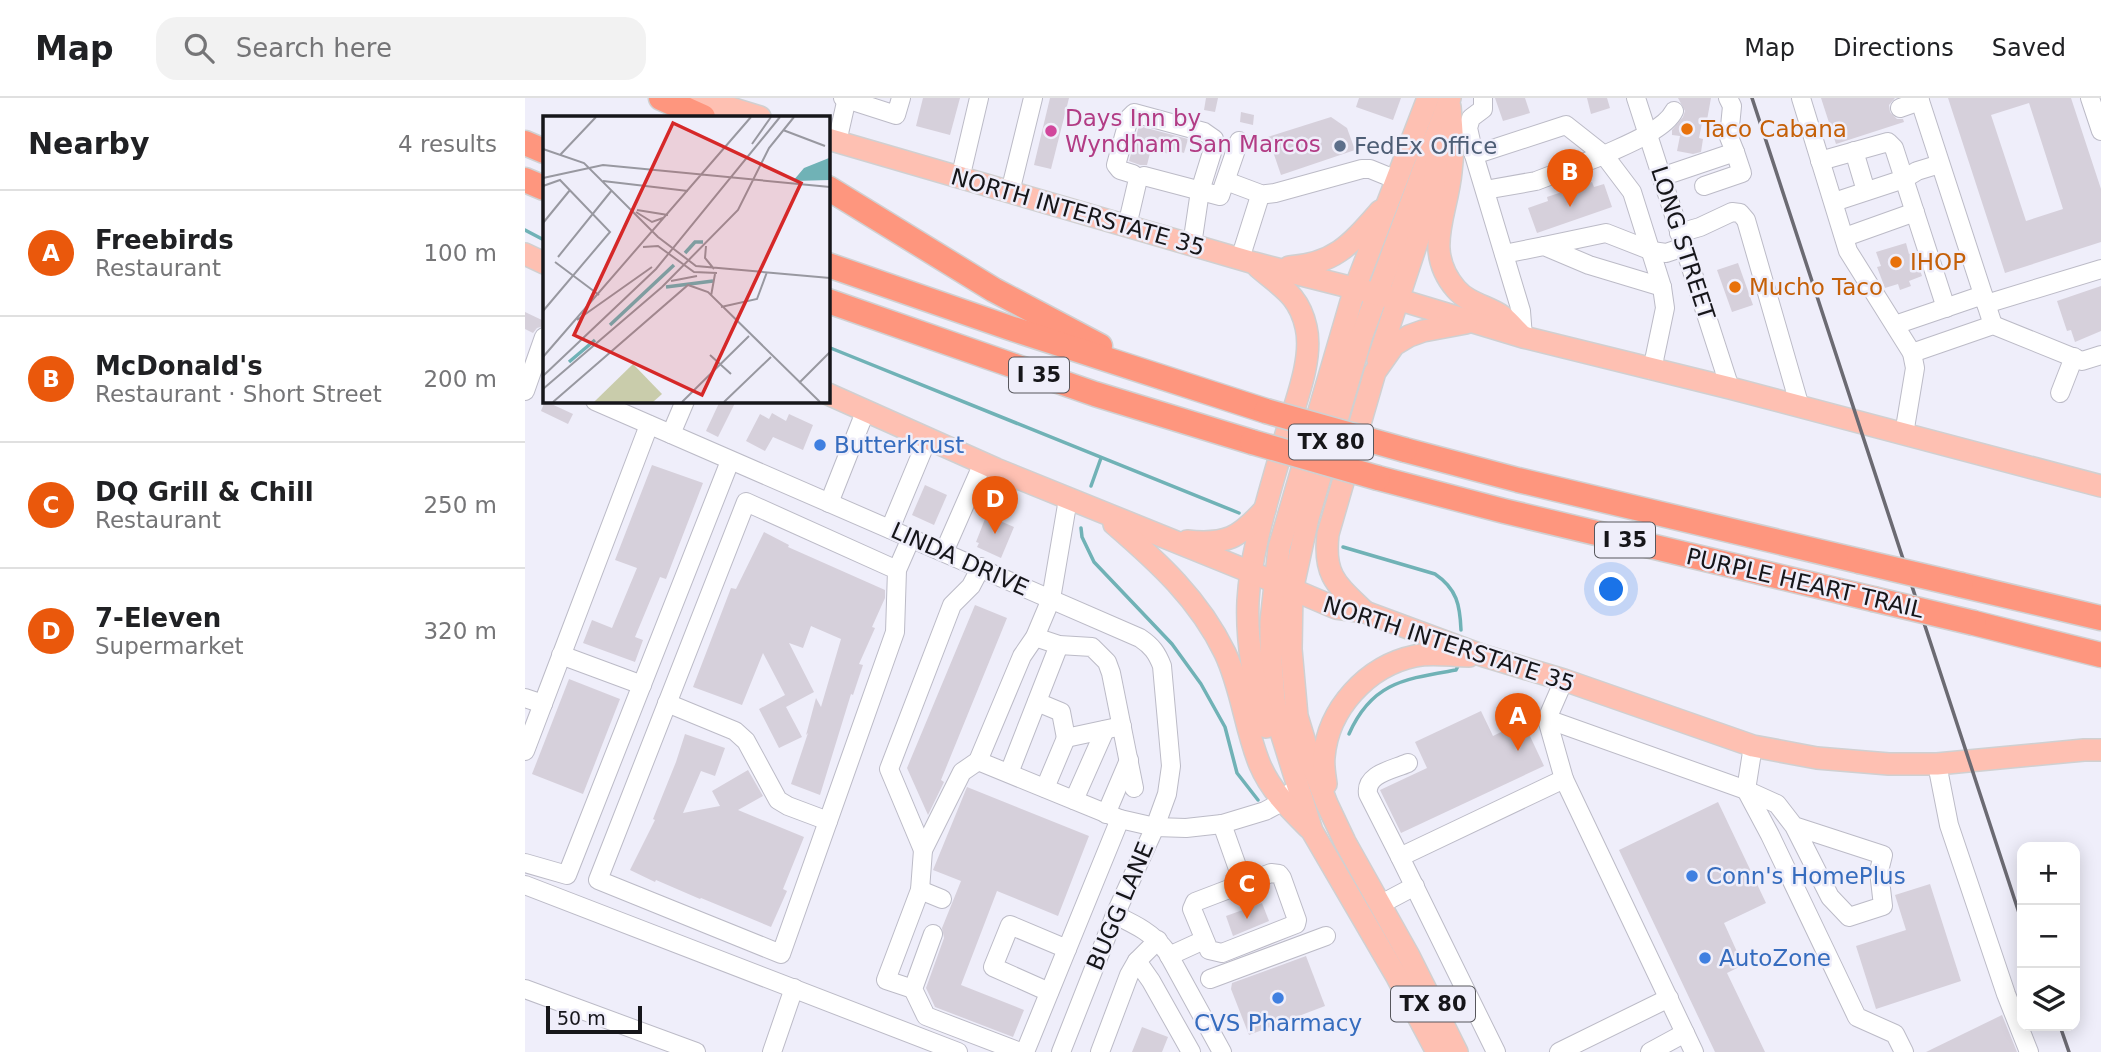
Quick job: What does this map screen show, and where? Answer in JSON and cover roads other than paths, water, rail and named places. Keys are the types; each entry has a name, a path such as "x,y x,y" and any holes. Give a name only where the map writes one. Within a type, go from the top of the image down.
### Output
{"highway":[{"path":"661,98 719,107"},
{"path":"525,143 543,151"},
{"path":"525,180 543,188"},
{"path":"829,189 994,290 1166,380"},
{"name":"PURPLE HEART TRAIL","path":"829,264 1166,380 1405,450 1518,480 2101,618"},
{"name":"PURPLE HEART TRAIL","path":"829,301 1095,394 1377,478 2101,655"}],"main road":[{"path":"698,98 719,107 756,116"},
{"name":"TX 80","path":"1428,98 1355,288 1279,548 1297,716 1310,759 1345,842 1409,956 1457,1052"},
{"path":"1366,612 1339,587 1331,574 1326,555 1328,534 1375,372 1387,297 1433,190 1436,168 1434,142 1447,98"},
{"path":"1447,98 1452,169 1438,235 1439,256 1457,290 1475,303 1501,315 1523,337"},
{"name":"NORTH INTERSTATE 35","path":"832,141 1523,337 1730,388 2101,486"},
{"path":"1256,263 1307,266 1322,262 1353,243 1394,190"},
{"path":"525,254 543,263"},
{"path":"1256,263 1288,290 1300,306 1307,330 1306,362 1265,509 1251,574 1248,625 1258,697 1274,748 1298,786 1321,815 1390,938 1409,956"},
{"name":"TX 80","path":"1387,297 1362,335 1308,518 1271,622 1274,699 1280,729 1312,831 1397,977 1437,1052"},
{"path":"1375,372 1394,345 1409,336 1472,322"},
{"name":"NORTH INTERSTATE 35","path":"829,394 927,440 1336,608 1366,612 1484,656 1564,680 1753,746 1817,758 1888,764 1937,764 2101,750"},
{"path":"1167,539 1210,543 1231,539 1248,528 1265,509"},
{"path":"1102,513 1160,564 1205,615 1234,675 1260,765 1282,802 1312,831"},
{"path":"1327,804 1324,759 1328,734 1349,696 1369,677 1395,662 1417,655 1484,656"}],"street":[{"path":"832,141 846,98 896,115 901,98"},
{"path":"960,179 979,98"},
{"path":"1010,192 1033,98"},
{"path":"1483,98 1483,109 1471,118 1468,128 1521,311 1523,337"},
{"name":"LONG STREET","path":"1636,98 1730,388"},
{"path":"1704,186 1742,173 1729,137 1732,106 1728,98"},
{"path":"1801,98 1848,251 1912,353 1915,368 1905,434"},
{"path":"2090,98 2100,126"},
{"path":"1900,108 1919,99 1993,325"},
{"path":"1485,190 1536,181 1604,155 1664,123 1676,102"},
{"path":"1138,179 1116,165 1129,118 1134,113 1204,132 1214,139 1192,244"},
{"path":"1474,155 1566,125 1604,155 1632,192 1662,287 1665,308 1652,370"},
{"path":"1138,179 1144,176 1220,196 1239,141"},
{"path":"1820,161 1888,142 1894,148 1946,308"},
{"path":"1854,151 1866,191"},
{"path":"1661,177 1735,152"},
{"path":"1834,202 1904,179 1924,178 1941,168"},
{"path":"1226,181 1258,195 1370,169 1394,190"},
{"path":"1127,226 1138,179"},
{"path":"1256,263 1258,195"},
{"path":"1504,254 1606,233 1652,251 1666,253 1700,227 1733,212 1740,213 1745,220 1800,407"},
{"path":"1845,237 1915,212"},
{"path":"1544,246 1589,265 1662,287"},
{"path":"1895,326 1946,308 2101,269"},
{"path":"1912,353 1993,325 2101,367"},
{"path":"525,391 534,374 543,341"},
{"path":"2078,359 2101,355"},
{"path":"2060,393 2078,359"},
{"name":"LINDA DRIVE","path":"596,402 981,568 1149,644 1158,655 1162,666 1171,766 1167,794 1154,827"},
{"path":"671,435 685,402"},
{"path":"829,503 865,412"},
{"path":"525,751 649,425"},
{"path":"890,529 927,440"},
{"path":"525,863 567,876 730,461"},
{"path":"944,552 983,463"},
{"path":"782,517 796,489"},
{"path":"1068,499 1051,599 1035,637 1022,656 978,761 962,772 923,850 920,890 886,980 912,989 926,1016 1022,1052 1067,949 1113,816 1129,760"},
{"path":"897,570 745,502 598,880 781,954 895,632 897,570 911,538"},
{"path":"923,850 888,769 951,605 971,586 981,568"},
{"path":"1035,637 1059,645 1092,647 1107,662 1111,673 1114,728 1129,760 1134,788"},
{"path":"1009,774 1059,645"},
{"path":"561,656 642,685"},
{"path":"1564,680 1547,719 1564,779 1694,1052"},
{"path":"525,698 543,704"},
{"path":"1037,702 1061,712 1066,738 1045,788"},
{"path":"667,703 735,731 745,741 778,800 828,821"},
{"path":"1547,719 1746,790 1777,804 1794,826 1830,897 1849,917 1883,906 1879,871 1883,855 1794,826"},
{"path":"1066,738 1114,728"},
{"path":"1074,800 1114,728"},
{"path":"1753,746 1746,790 1857,1017 1895,1034 1904,1052"},
{"path":"978,761 1113,816 1154,827"},
{"path":"1408,763 1371,779 1367,786 1368,794 1496,1052"},
{"path":"1937,764 1949,825 2006,994 2029,1052"},
{"path":"1400,858 1564,779"},
{"name":"BUGG LANE","path":"1061,1052 1115,915 1154,827 1187,828 1222,824 1265,811 1282,802 1298,786"},
{"path":"1222,824 1243,883"},
{"path":"1272,873 1279,874 1297,920 1293,926 1222,953 1209,950 1192,909 1195,902 1243,883 1272,873"},
{"path":"525,885 958,1052"},
{"path":"1381,904 1415,886"},
{"path":"920,890 942,899"},
{"path":"1115,915 1158,940 1222,1052"},
{"path":"1049,992 993,967 1010,925 1067,949"},
{"path":"912,989 933,934"},
{"path":"1210,979 1326,936"},
{"path":"1100,1052 1118,999 1137,961 1158,940"},
{"path":"1169,956 1204,940"},
{"path":"1137,961 1191,1052"},
{"path":"772,1052 794,988"},
{"path":"525,989 697,1052"},
{"path":"1559,1052 1669,998"},
{"path":"1650,1052 1685,1033"}],"waterway":[{"path":"525,230 543,239"},
{"path":"829,347 1239,513"},
{"path":"1091,486 1101,458"},
{"path":"1081,528 1082,537 1094,562 1172,644 1201,684 1225,727 1237,773 1258,800"},
{"path":"1343,547 1435,574 1456,598 1461,630"},
{"path":"1349,734 1368,703 1380,693 1406,680 1456,670 1459,664"}],"railway":[{"path":"1752,98 2017,907"},
{"path":"2062,1031 2069,1052"}],"place":[{"name":"Taco Cabana","path":"1687,129"},
{"name":"Days Inn by Wyndham San Marcos","path":"1051,131"},
{"name":"FedEx Office","path":"1340,146"},
{"name":"McDonald's","path":"1570,207"},
{"name":"IHOP","path":"1896,262"},
{"name":"Mucho Taco","path":"1735,287"},
{"name":"Butterkrust","path":"820,445"},
{"name":"7-Eleven","path":"995,534"},
{"name":"Freebirds","path":"1518,751"},
{"name":"Conn's HomePlus","path":"1692,876"},
{"name":"DQ Grill & Chill","path":"1247,919"},
{"name":"AutoZone","path":"1705,958"},
{"name":"CVS Pharmacy","path":"1278,998"}]}
